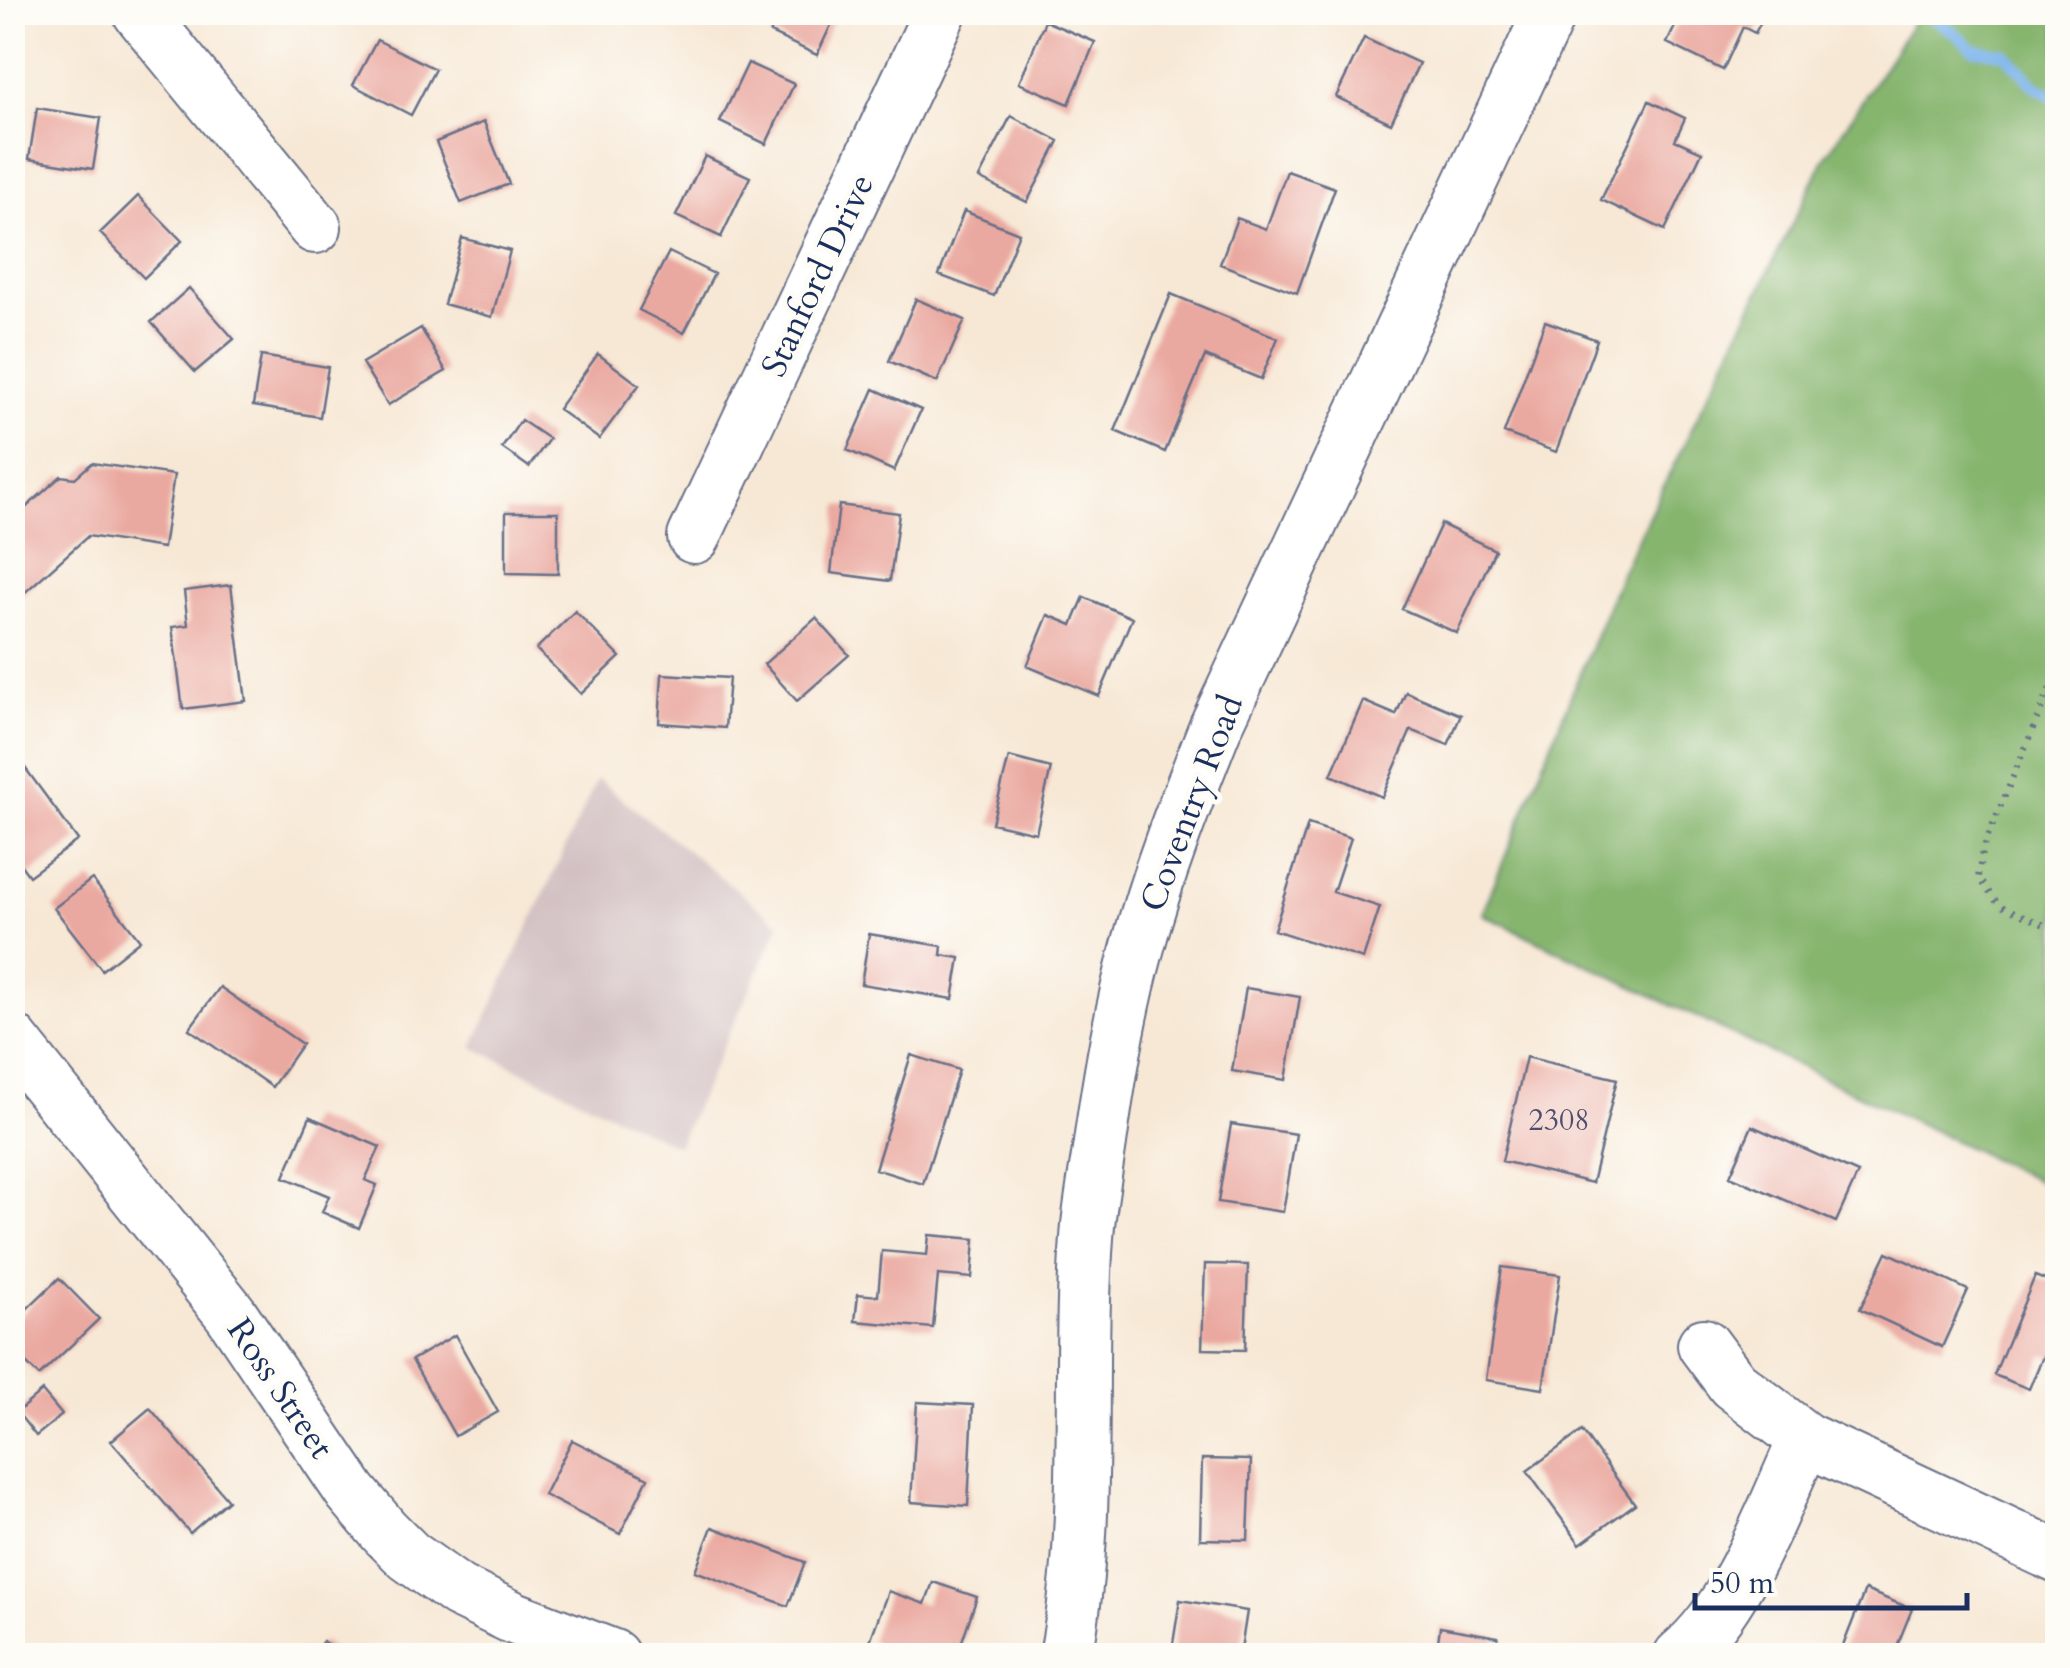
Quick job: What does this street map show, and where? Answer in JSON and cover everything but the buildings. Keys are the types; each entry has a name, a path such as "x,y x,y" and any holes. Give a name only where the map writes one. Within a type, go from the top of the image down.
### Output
{"street":[{"path":"139,12 315,227"},
{"name":"Stanford Drive","path":"694,536 940,12"},
{"name":"Coventry Road","path":"1066,1656 1074,1614 1082,1516 1082,1332 1088,1223 1110,1071 1137,948 1179,819 1215,728 1550,12"},
{"name":"Ross Street","path":"12,1040 231,1314 351,1492 384,1532 408,1556 458,1592 613,1656"},
{"path":"1704,1346 1733,1384 1805,1439 2058,1557"},
{"path":"1680,1656 1724,1606 1739,1582 1805,1439"}],"path":[{"path":"2058,669 1982,851 1978,878 1999,905 2058,931"}],"shaded area":[{"path":"597,779 780,924 677,1146 473,1047"}],"green space":[{"path":"1903,13 2057,13 2057,1190 1482,914 1621,573 1823,161 1914,21"}],"waterway":[{"path":"1925,12 1973,49 2006,54 2033,84 2058,100"}]}
